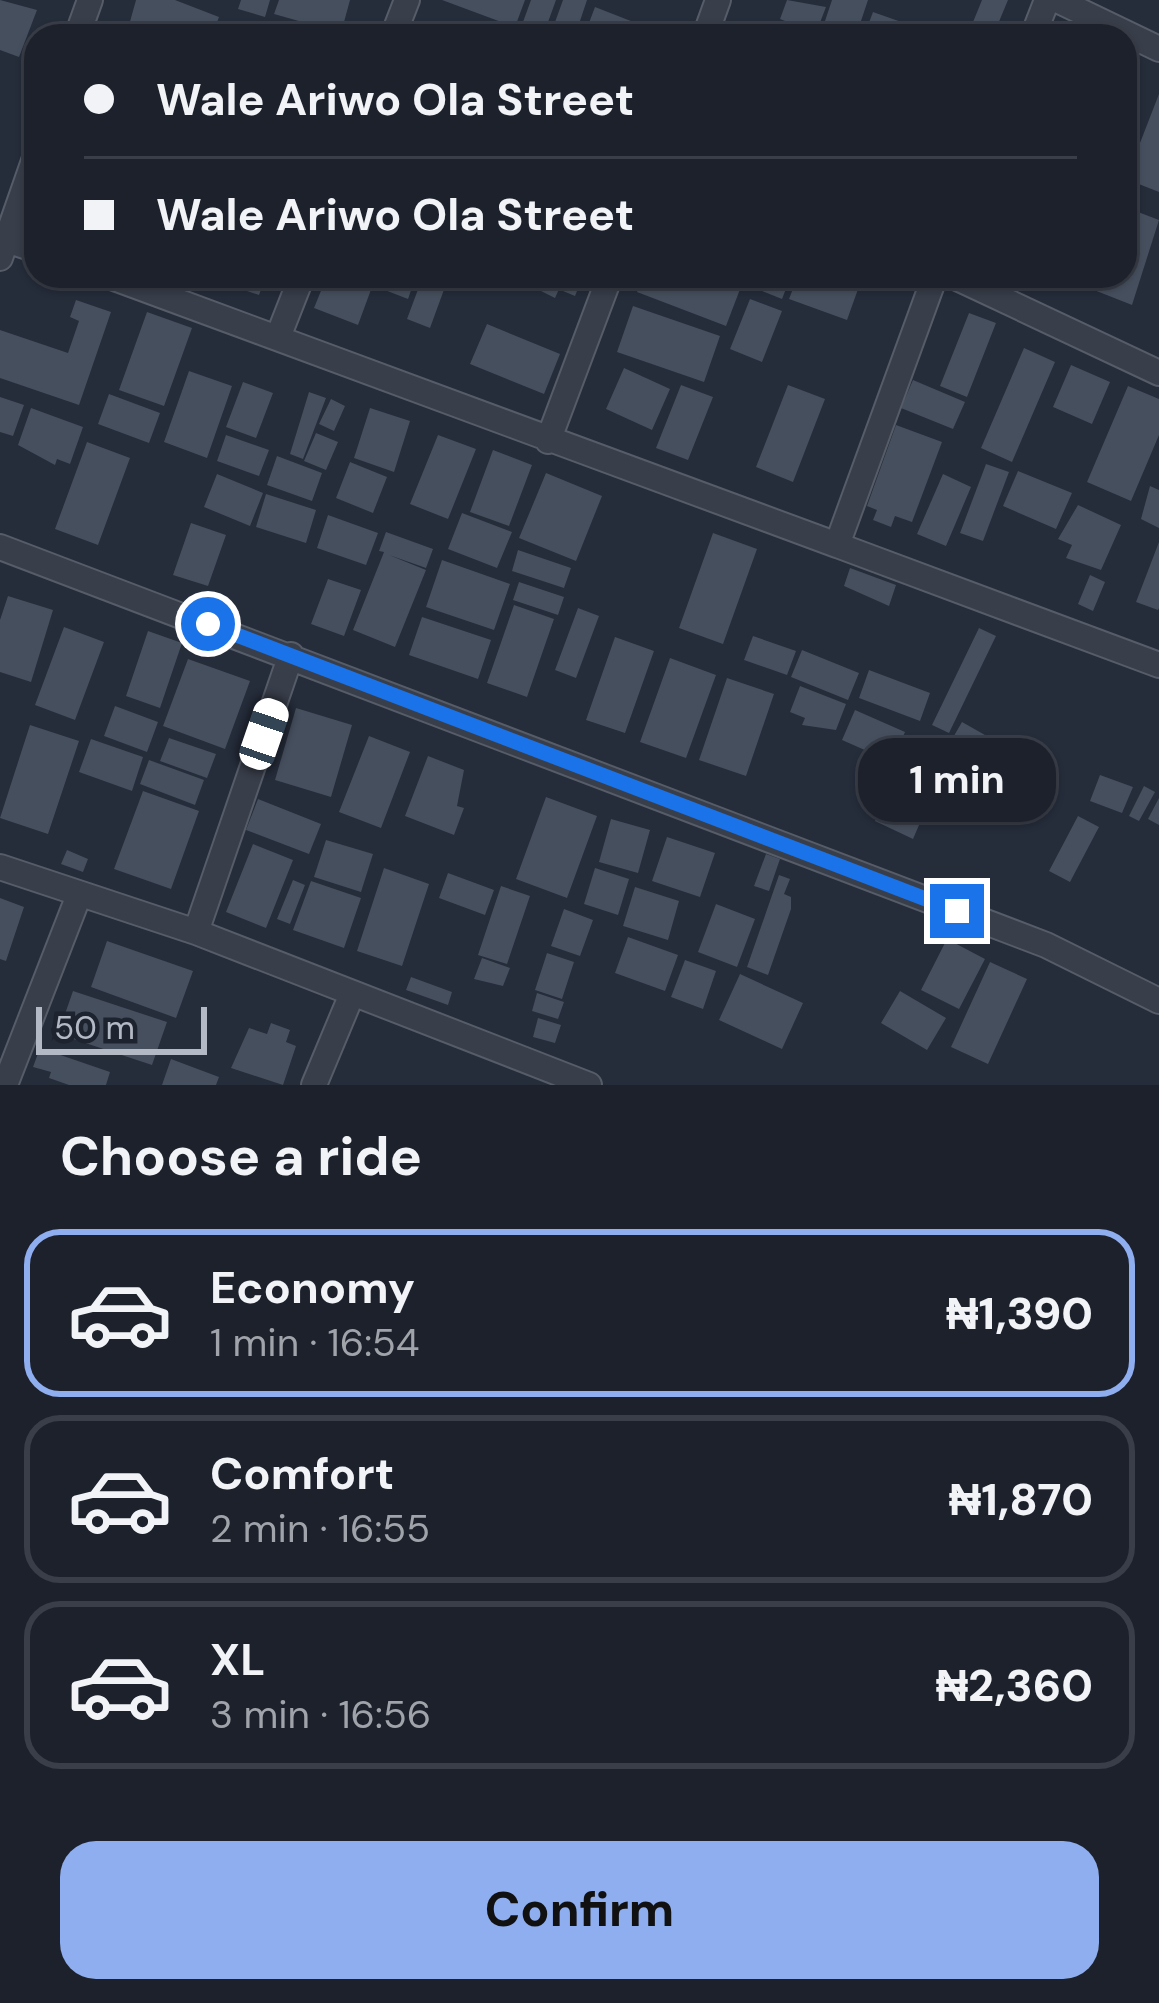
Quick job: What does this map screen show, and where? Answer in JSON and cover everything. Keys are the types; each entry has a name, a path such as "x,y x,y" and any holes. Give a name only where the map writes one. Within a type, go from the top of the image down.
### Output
{"street":[{"path":"1057,0 1107,24"},
{"path":"3,249 24,189"},
{"path":"142,288 1159,665"},
{"path":"278,337 297,288"},
{"path":"548,441 605,288"},
{"path":"837,545 931,288"},
{"path":"978,288 1159,374"},
{"path":"0,547 1046,945 1159,1000"},
{"path":"196,932 291,656"},
{"path":"0,867 196,932 589,1085"},
{"path":"5,1085 79,895"},
{"path":"314,1085 352,994"}],"building":[{"path":"0,0 37,10 32,24 24,24 19,57 0,50"},
{"path":"136,0 175,0 219,17 216,24 129,24"},
{"path":"241,0 270,0 265,17 238,9"},
{"path":"279,0 350,0 343,24 309,24 274,14"},
{"path":"442,0 525,0 516,24"},
{"path":"531,0 556,0 547,24 522,24"},
{"path":"563,0 587,0 579,24 554,24"},
{"path":"787,0 826,7 819,24 780,19"},
{"path":"832,0 868,0 860,24 824,24"},
{"path":"982,0 1008,0 998,24 972,24"},
{"path":"595,7 639,24 589,24"},
{"path":"873,12 907,24 868,24"},
{"path":"1159,94 1159,192 1137,183 1137,151"},
{"path":"1137,212 1159,220 1132,305 1094,290 1137,288"},
{"path":"322,288 372,288 358,325 314,308"},
{"path":"380,288 412,288 408,299"},
{"path":"419,288 445,288 430,328 407,319"},
{"path":"540,288 560,288 555,298"},
{"path":"638,288 740,288 726,326 637,292"},
{"path":"763,288 786,288 782,299"},
{"path":"793,288 858,288 847,320 789,299"},
{"path":"750,299 782,311 762,362 730,349"},
{"path":"76,300 111,312 79,405 0,378 0,330 68,353 79,321 70,317"},
{"path":"633,306 720,336 704,382 617,352"},
{"path":"147,312 192,328 164,406 119,390"},
{"path":"969,313 996,323 967,397 940,386"},
{"path":"487,324 560,354 544,394 470,364"},
{"path":"1024,348 1055,362 1012,462 981,448"},
{"path":"1071,365 1110,382 1092,424 1053,407"},
{"path":"624,368 670,389 652,430 606,409"},
{"path":"189,371 232,386 207,458 164,442"},
{"path":"913,380 965,402 953,429 901,408"},
{"path":"243,382 273,393 256,438 226,427"},
{"path":"681,385 713,397 688,460 656,448"},
{"path":"788,385 825,399 793,482 756,467"},
{"path":"1128,386 1159,399 1159,435 1131,501 1087,482"},
{"path":"309,392 326,398 303,459 290,454"},
{"path":"109,394 160,413 149,443 98,424"},
{"path":"0,397 24,405 13,436 0,432"},
{"path":"331,399 345,406 334,431 319,424"},
{"path":"31,408 83,427 70,464 57,459 55,465 18,445"},
{"path":"370,408 410,421 394,472 354,458"},
{"path":"896,425 942,442 912,522 895,516 891,527 873,520 877,510 867,506"},
{"path":"316,433 338,442 326,470 304,461"},
{"path":"226,435 269,450 259,476 217,461"},
{"path":"438,435 476,449 448,519 410,504"},
{"path":"87,442 130,458 98,545 55,529"},
{"path":"493,450 532,465 509,526 470,512"},
{"path":"277,456 322,473 312,501 267,485"},
{"path":"350,462 387,477 373,513 336,498"},
{"path":"986,464 1009,472 983,541 960,533"},
{"path":"1018,471 1072,493 1056,529 1003,506"},
{"path":"546,473 602,496 576,561 519,538"},
{"path":"217,474 263,493 250,526 204,507"},
{"path":"943,474 971,487 946,546 917,534"},
{"path":"1150,486 1159,490 1159,528 1141,519"},
{"path":"266,494 316,510 306,543 256,527"},
{"path":"1078,505 1121,525 1101,570 1066,558 1072,545 1058,539"},
{"path":"462,513 512,532 497,568 448,549"},
{"path":"328,515 378,533 366,565 317,548"},
{"path":"191,523 226,535 208,586 173,575"},
{"path":"386,532 433,549 426,568 389,555 426,570 395,647 353,630 384,552 379,551"},
{"path":"713,533 757,549 723,644 679,628"},
{"path":"1159,542 1159,608 1158,610 1136,602"},
{"path":"518,550 571,568 564,588 512,571"},
{"path":"442,560 510,584 494,630 426,607"},
{"path":"850,568 896,585 889,606 844,586"},
{"path":"1090,575 1105,582 1093,611 1078,604"},
{"path":"328,579 361,590 344,636 311,624"},
{"path":"519,582 564,597 558,615 513,600"},
{"path":"8,596 53,610 31,682 0,672 0,620"},
{"path":"514,605 554,619 527,697 487,683"},
{"path":"578,608 599,616 576,678 555,670"},
{"path":"422,617 491,640 478,679 409,655"},
{"path":"64,627 104,642 75,720 35,705"},
{"path":"979,628 996,636 949,733 932,725"},
{"path":"148,631 182,643 160,708 126,696"},
{"path":"753,636 796,651 787,675 744,660"},
{"path":"615,637 654,651 625,733 586,720"},
{"path":"802,650 859,673 848,700 791,677"},
{"path":"670,658 716,675 686,758 640,742"},
{"path":"188,659 250,681 225,749 163,726"},
{"path":"869,670 930,693 920,721 859,698"},
{"path":"727,678 774,694 746,776 699,760"},
{"path":"800,686 846,704 836,730 802,725 805,718 790,712"},
{"path":"115,706 158,722 147,752 104,736"},
{"path":"296,708 352,725 331,797 275,780"},
{"path":"855,710 905,732 892,762 842,740"},
{"path":"962,722 985,735 974,754 951,741"},
{"path":"30,725 79,741 48,834 0,818"},
{"path":"369,736 410,752 381,828 339,812"},
{"path":"169,738 216,754 207,778 160,761"},
{"path":"91,739 143,757 132,791 79,772"},
{"path":"924,741 977,766 961,802 907,778"},
{"path":"428,756 464,770 457,806 464,808 454,835 405,816"},
{"path":"149,760 204,780 195,805 140,784"},
{"path":"1011,771 1041,786 1031,806 1001,791"},
{"path":"1100,775 1133,787 1122,813 1090,801"},
{"path":"894,778 932,795 913,839 875,821"},
{"path":"1144,786 1155,792 1139,821 1129,816"},
{"path":"143,791 199,811 171,889 114,869"},
{"path":"546,797 597,816 567,898 516,879"},
{"path":"1159,798 1159,825 1148,819"},
{"path":"258,799 321,824 309,854 246,830"},
{"path":"1078,816 1099,827 1070,882 1049,871"},
{"path":"611,819 650,830 638,873 599,862"},
{"path":"667,837 715,853 700,897 652,881"},
{"path":"326,840 373,854 361,892 314,877"},
{"path":"253,844 293,860 266,928 226,912"},
{"path":"67,850 88,859 83,872 61,864"},
{"path":"766,854 780,859 769,891 754,886"},
{"path":"384,868 429,884 402,966 357,951"},
{"path":"595,868 629,879 618,915 584,904"},
{"path":"448,873 494,890 485,915 439,898"},
{"path":"779,875 790,879 784,894 791,897 791,909 768,975 747,967"},
{"path":"293,880 305,885 290,924 277,919"},
{"path":"311,881 361,898 344,948 293,930"},
{"path":"501,886 530,896 507,964 478,955"},
{"path":"635,887 679,901 668,940 623,926"},
{"path":"0,898 24,907 6,961 0,959"},
{"path":"716,904 755,919 737,967 698,952"},
{"path":"564,909 593,920 580,956 551,946"},
{"path":"628,937 678,955 665,991 615,973"},
{"path":"947,939 985,959 959,1009 921,990"},
{"path":"107,941 193,971 176,1018 91,987"},
{"path":"547,953 574,962 562,999 535,990"},
{"path":"482,958 510,968 503,986 474,979"},
{"path":"685,960 716,971 703,1009 671,997"},
{"path":"990,962 1027,979 988,1064 951,1047"},
{"path":"740,974 803,1003 782,1049 719,1020"},
{"path":"411,977 452,992 448,1005 406,990"},
{"path":"73,991 167,1022 152,1065 58,1034"},
{"path":"900,991 946,1018 927,1050 881,1023"},
{"path":"537,993 564,1002 558,1019 532,1011"},
{"path":"538,1018 561,1025 555,1043 533,1037"},
{"path":"271,1023 290,1030 286,1042 296,1046 283,1085 231,1068 249,1028 267,1034"},
{"path":"40,1048 110,1072 106,1085 69,1085 49,1078 51,1072 33,1067"},
{"path":"171,1059 219,1077 216,1085 162,1085"}],"route":[{"path":"208,624 957,911"}]}
